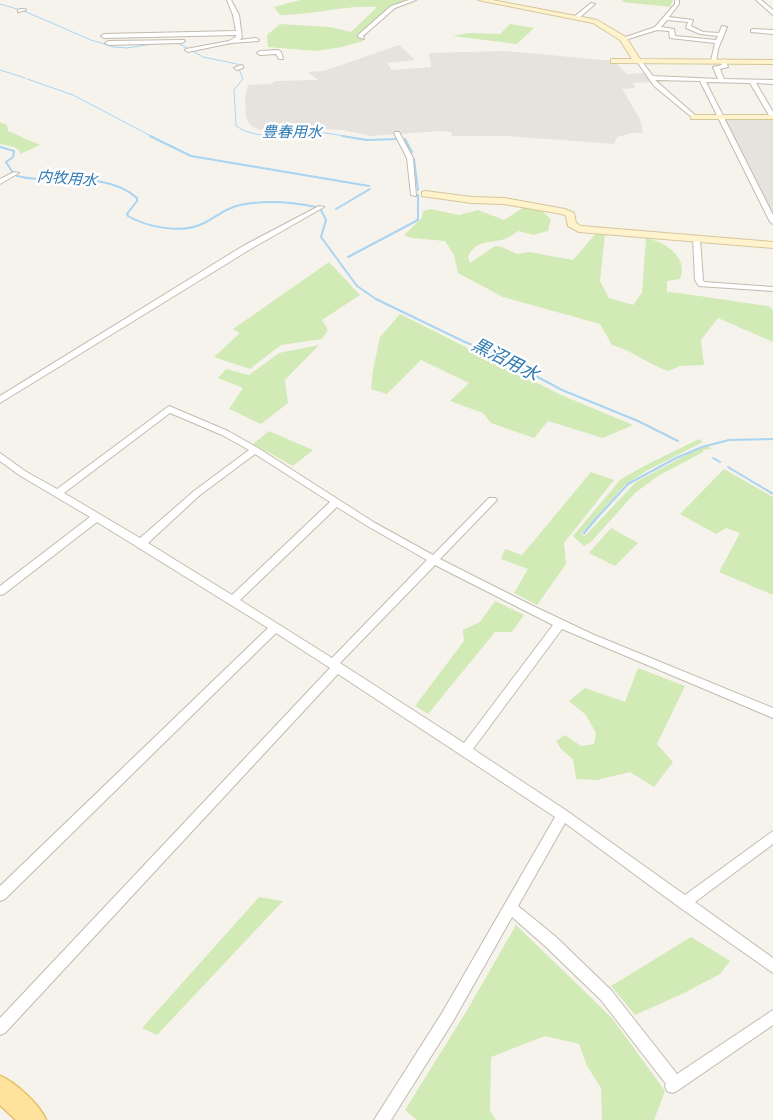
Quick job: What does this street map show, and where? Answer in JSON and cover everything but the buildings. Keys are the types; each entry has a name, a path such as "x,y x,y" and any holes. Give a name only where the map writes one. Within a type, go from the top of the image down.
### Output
{"main road":[{"path":"0,1088 34,1120"}],"street":[{"path":"191,49 233,41 239,38 236,15 229,0"},
{"path":"362,38 360,36 368,27 393,7 414,0"},
{"path":"481,0 595,21 623,39 650,78 664,93 694,117 773,117"},
{"path":"657,28 677,4 677,0"},
{"path":"758,0 773,13"},
{"path":"577,17 593,4"},
{"path":"666,18 691,21 688,27 702,33 719,35"},
{"path":"722,80 716,67 725,67 719,61 717,42 724,27"},
{"path":"623,39 657,28 672,30 672,38 717,42"},
{"path":"753,31 773,32"},
{"path":"104,36 238,33"},
{"path":"115,43 117,35"},
{"path":"108,43 256,40"},
{"path":"260,53 278,52 280,58"},
{"path":"614,61 773,62"},
{"path":"650,78 773,82"},
{"path":"702,79 773,222"},
{"path":"752,81 773,117"},
{"path":"397,133 410,158 413,194 504,201 565,212 571,215 571,224 579,229 773,245"},
{"path":"0,182 16,173"},
{"path":"0,400 246,248 320,207"},
{"path":"696,240 699,280 702,284 773,289"},
{"path":"57,494 169,409 224,433 255,450 282,466 335,503 434,560 527,608 773,713"},
{"path":"141,543 197,493 255,450"},
{"path":"0,456 22,473 233,600 465,750 563,815 773,966"},
{"path":"0,1028 335,666 395,597 492,500"},
{"path":"233,600 335,503"},
{"path":"0,591 97,517"},
{"path":"465,750 561,623"},
{"path":"0,895 275,627"},
{"path":"382,1120 447,1018 563,815"},
{"path":"684,902 773,837"},
{"path":"511,908 550,941 606,995 673,1085 773,1017"}],"shaded area":[{"path":"399,45 415,60 387,63 392,70 431,67 429,53 506,51 614,61 627,74 644,73 651,82 633,83 635,88 622,89 640,119 643,133 632,133 617,137 614,144 507,136 452,136 451,132 439,131 371,136 343,130 308,128 259,130 251,126 246,118 245,98 248,85 270,84 276,81 318,80 308,72 324,71"},
{"path":"723,118 773,118 773,217 746,161"}],"green space":[{"path":"300,0 411,0 383,17 370,29 363,41 316,51 268,47 267,35 280,24 330,27 351,32 377,7 352,7 280,15 274,7"},
{"path":"623,0 673,0 670,7 622,2"},
{"path":"510,24 534,28 517,44 453,36 469,33 500,34"},
{"path":"0,122 7,125 8,131 40,145 20,154 20,151 14,147 0,144"},
{"path":"526,206 542,211 551,219 548,231 533,235 519,231 508,238 478,245 468,257 470,263 495,246 517,254 529,252 573,260 596,233 605,234 600,281 609,298 633,305 642,293 646,238 661,243 674,252 681,264 680,279 667,281 667,292 768,306 773,310 773,342 718,318 701,340 704,365 680,366 668,371 612,345 600,324 503,297 458,273 454,255 445,241 412,238 404,235 422,218 423,211 431,209 459,215 478,210 504,220"},
{"path":"329,262 360,295 322,320 328,330 322,339 281,345 250,369 214,357 240,333 233,329"},
{"path":"400,314 559,394 633,425 603,438 548,421 534,438 491,423 483,413 450,401 469,383 421,360 387,394 371,389 380,337"},
{"path":"319,345 285,380 288,403 261,424 229,409 243,388 218,378 226,369 249,375 279,353"},
{"path":"269,431 313,450 293,466 253,444"},
{"path":"699,439 703,442 648,470 625,485 581,534 585,536 636,482 701,447 708,445 711,449 703,450 703,452 658,476 635,493 591,542 584,546 573,536 621,479"},
{"path":"724,469 773,497 773,595 719,572 740,533 726,528 716,534 680,514"},
{"path":"591,472 614,480 564,543 566,564 537,605 514,593 528,569 501,559 505,549 522,555"},
{"path":"611,528 638,543 615,566 589,553"},
{"path":"495,601 524,615 512,632 495,632 428,714 415,706 464,641 463,630 480,622"},
{"path":"638,668 685,686 657,744 673,762 654,787 630,772 597,780 576,779 573,759 561,749 556,741 565,735 581,746 594,744 596,733 586,715 569,701 585,688 625,702"},
{"path":"259,897 283,901 157,1035 142,1028"},
{"path":"516,925 612,1018 665,1091 654,1120 602,1120 601,1088 587,1066 579,1044 545,1036 491,1057 490,1111 496,1120 417,1120 405,1110 466,1012"},
{"path":"691,937 730,961 720,974 635,1015 611,986"}],"waterway":[{"name":"豊春用水","path":"0,4 24,11 91,40 114,47 127,48 158,43"},
{"name":"豊春用水","path":"178,43 203,57 237,64 243,79 234,90 236,126 256,134 278,136 330,133 350,137"},
{"path":"0,70 25,78"},
{"path":"27,79 73,95 153,137"},
{"path":"150,136 191,156 369,186"},
{"name":"豊春用水","path":"342,136 367,140 397,139"},
{"name":"豊春用水","path":"405,139 412,152"},
{"name":"内牧用水","path":"0,147 14,151 13,157 6,162 13,173"},
{"name":"豊春用水","path":"414,159 418,190"},
{"name":"内牧用水","path":"17,176 32,179 95,181 110,184 124,189 137,198 137,201 127,214 128,216 164,228 184,229 194,227 207,222 230,208 249,203 278,202 316,207"},
{"path":"336,209 370,189"},
{"name":"豊春用水","path":"348,257 418,220 418,195"},
{"name":"黒沼用水","path":"321,210 326,220 321,237 357,286 376,299 465,342 493,353 562,390 638,421 678,441"},
{"path":"594,521 628,484 676,458 702,447 729,440 773,439"},
{"name":"黒沼用水","path":"713,458 720,462"},
{"name":"黒沼用水","path":"728,467 773,494"},
{"path":"584,533 595,520"}]}
